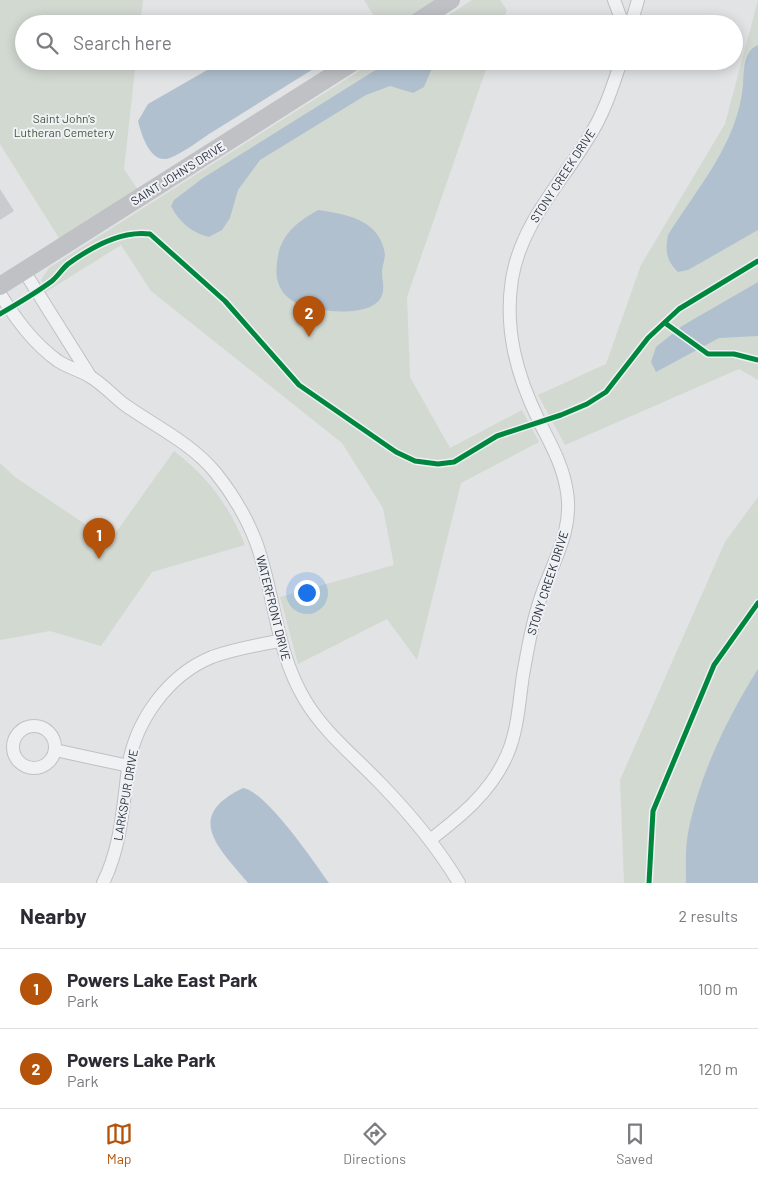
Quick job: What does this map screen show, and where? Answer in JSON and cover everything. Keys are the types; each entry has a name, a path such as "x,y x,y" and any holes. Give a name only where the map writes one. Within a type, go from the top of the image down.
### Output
{"street":[{"path":"428,15 451,0"},
{"path":"614,0 620,15"},
{"path":"634,15 638,0"},
{"name":"SAINT JOHN'S DRIVE","path":"0,286 341,70"},
{"name":"STONY CREEK DRIVE","path":"430,840 478,800 495,777 507,755 516,730 523,675 535,618 564,539 568,518 568,494 563,471 529,399 513,353 510,327 512,279 526,233 538,211 588,140 603,112 618,70"},
{"name":"WATERFRONT DRIVE","path":"24,271 90,376"},
{"name":"WATERFRONT DRIVE","path":"0,294 17,321 58,362 90,376 125,404 197,454 230,491 245,515 256,542 279,640 292,676 317,717 404,808 430,840 458,883"},
{"name":"LARKSPUR DRIVE","path":"103,883 118,844 129,766 135,741 145,719 160,696 183,674 211,658 279,640"},
{"path":"55,750 129,766"}],"green space":[{"name":"Saint John's Lutheran Cemetery","path":"0,0 143,0 141,15 15,15 15,70 135,70 124,169 142,196 64,246 0,144"},
{"path":"364,0 451,0 428,15 373,15"},
{"path":"472,0 500,0 507,10 505,15 449,15"},
{"path":"758,0 758,380 739,369 565,445 538,395 606,364 641,265 725,124 739,70 743,70 743,56"},
{"path":"361,70 486,70 407,297 410,377 450,448 522,410 539,442 461,483 417,660 387,619 298,664 280,597 394,565 383,508 342,443 151,291 121,245 46,292 41,280 49,268"},
{"path":"174,451 197,471 216,493 225,505 245,545 152,572 101,646 50,631 0,640 0,463 15,477 110,541"},
{"path":"758,497 758,883 624,883 620,780 725,542"}],"water":[{"path":"758,45 758,230 688,270 678,272 667,255 668,235 725,146 740,106 747,57 749,52"},
{"path":"207,70 312,70 171,158 166,159 155,156 150,151 141,132 138,121 148,104"},
{"path":"376,70 431,70 424,87 413,93 390,86 366,95 260,160 238,190 230,218 222,230 209,237 187,226 171,206 174,200 203,178"},
{"path":"318,210 340,214 360,221 376,233 382,243 385,254 382,272 383,291 379,300 371,306 360,310 346,311 307,307 291,300 281,289 276,269 283,241 292,228"},
{"path":"758,282 758,336 719,338 656,372 651,362 656,347 682,326"},
{"path":"758,669 758,883 686,883 687,839 699,790 725,727"},
{"path":"243,788 253,792 276,814 329,883 248,883 218,845 212,833 211,822 214,810 225,799"}],"building":[{"path":"0,189 14,211 0,220"}],"cycle path":[{"path":"0,314 46,285 68,264 96,246 128,235 150,234 225,301 299,385 396,452 415,461 438,464 454,462 497,436 561,415 587,404 606,392 648,338 679,309 758,261"},
{"path":"665,323 708,354 734,354 758,360"},
{"path":"649,883 653,811 714,665 758,603"}],"place":[{"name":"Powers Lake Park","path":"309,337"},
{"name":"Powers Lake East Park","path":"99,559"}]}
